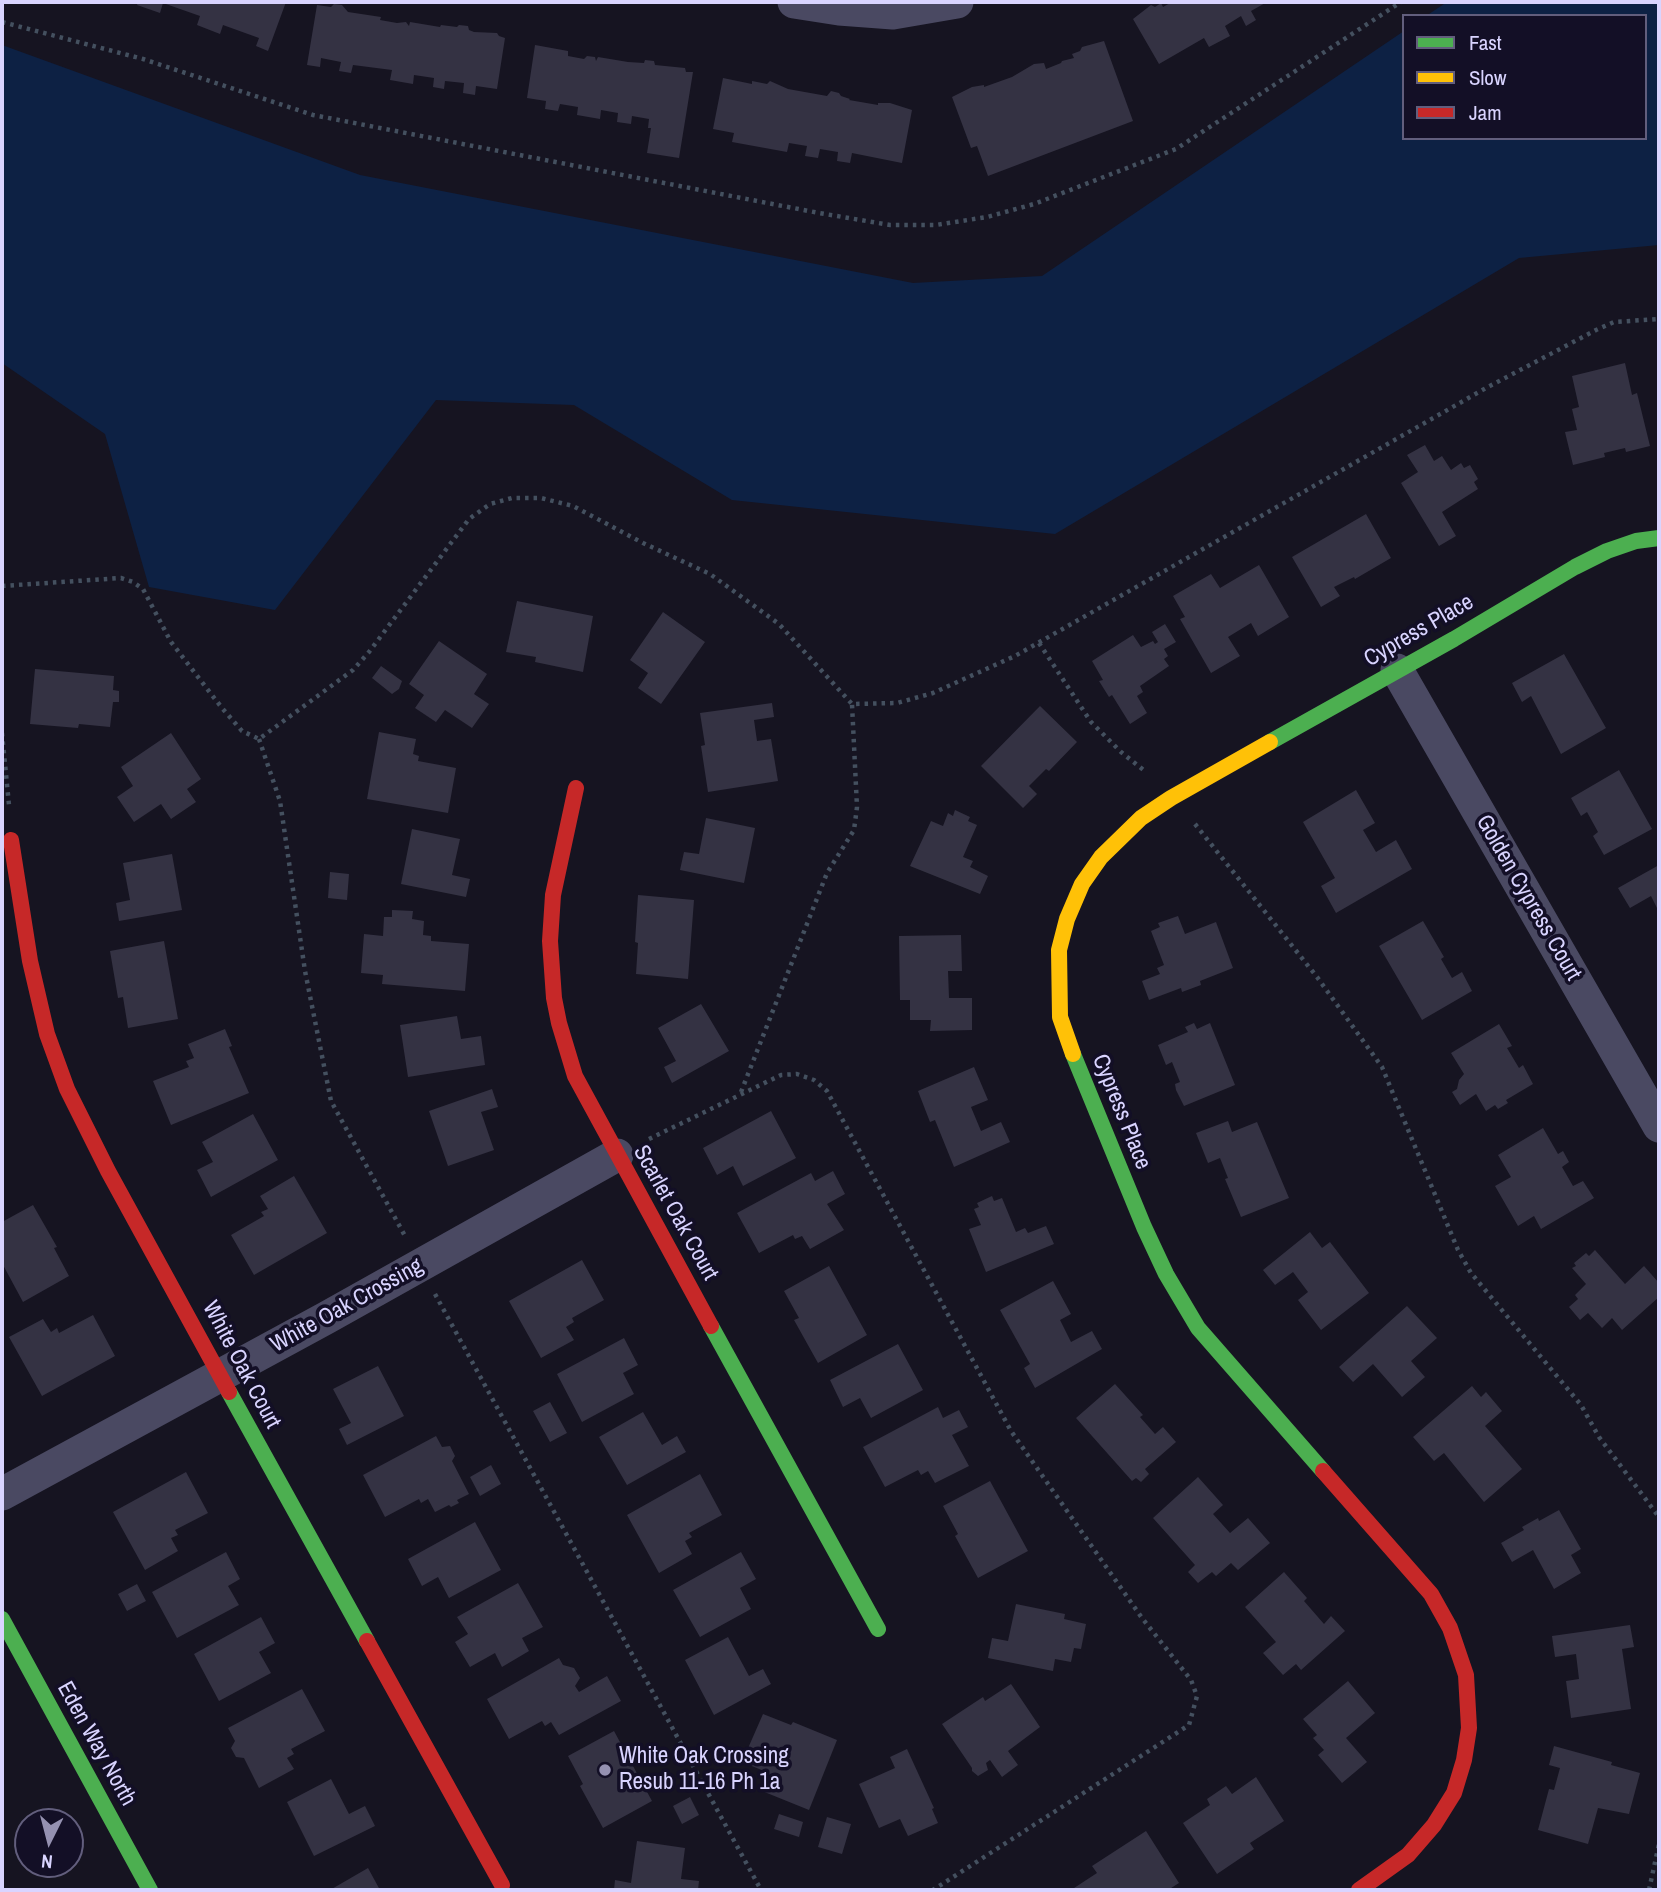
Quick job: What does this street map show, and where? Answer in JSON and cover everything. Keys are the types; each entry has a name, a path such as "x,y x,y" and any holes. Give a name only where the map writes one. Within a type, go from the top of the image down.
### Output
{"street":[{"path":"794,2 893,13 957,2"},
{"name":"Cypress Place","path":"1359,1890 1408,1855 1434,1825 1454,1793 1464,1760 1469,1728 1466,1675 1450,1628 1431,1594 1198,1328 1166,1274 1068,1042 1060,1017 1059,950 1067,919 1082,884 1101,856 1141,818 1607,551 1636,541 1659,538"},
{"name":"Golden Cypress Court","path":"1397,670 1659,1126"},
{"name":"Scarlet Oak Court","path":"576,788 553,895 551,941 558,1023 576,1076 878,1629"},
{"name":"White Oak Court","path":"11,840 30,961 47,1034 67,1089 108,1171 219,1376 502,1885"},
{"name":"White Oak Crossing","path":"2,1494 617,1155"},
{"name":"Eden Way North","path":"2,1619 150,1890"}],"path":[{"path":"2,22 143,59 313,116 831,215 890,225 936,225 987,217 1034,204 1176,149 1401,2"},
{"path":"852,704 897,703 933,693 1015,656 1486,388 1584,336 1614,322 1659,319"},
{"path":"259,739 353,670 468,519 490,504 512,498 541,498 573,506 710,574 779,624 852,704 857,807 854,831 827,873 741,1093"},
{"path":"2,586 121,578 134,582 143,589 170,642 222,708 242,731 259,739 280,801 305,971 331,1101 761,1890"},
{"path":"1039,642 1091,722 1121,752 1143,768 1194,823 1317,977 1382,1067 1458,1250 1471,1273 1581,1405 1599,1437 1659,1517"},
{"path":"2,733 8,789"},
{"path":"617,1155 781,1074 797,1074 814,1080 827,1091 1011,1431 1142,1618 1191,1680 1197,1696 1189,1725 933,1890"},
{"path":"1649,1890 1659,1844"}],"water":[{"path":"1447,2 1659,2 1659,245 1519,258 1055,534 732,500 574,405 436,400 275,610 149,587 105,434 2,363 2,45 360,175 913,283 1042,276 1402,32 1402,140 1647,140 1647,14 1429,14"}],"building":[{"path":"138,2 286,2 268,51 256,46 259,38 223,25 220,34 197,25 200,16 163,3 160,13 137,5"},
{"path":"1172,2 1267,2 1251,11 1256,20 1246,26 1241,16 1225,26 1230,36 1209,47 1204,38 1159,64 1133,19 1151,5 1155,7 1161,3 1163,7"},
{"path":"334,4 342,5 348,12 381,17 380,20 397,23 406,22 409,26 410,22 440,27 459,25 468,26 469,30 474,32 497,33 505,38 497,89 476,86 475,95 463,93 464,83 445,81 444,89 433,87 434,78 414,75 413,84 390,80 392,70 353,65 351,73 339,71 341,62 321,58 320,67 307,65 317,5 331,7"},
{"path":"1104,41 1133,121 988,176 977,146 971,148 952,97 972,87 984,87 1012,77 1034,64 1044,63 1046,69 1074,58 1072,54 1080,51 1082,47"},
{"path":"535,45 568,51 568,56 584,59 587,56 595,57 596,61 598,57 628,62 654,61 655,65 685,68 686,72 693,72 679,158 647,153 651,128 648,128 649,119 632,116 631,124 617,122 618,113 601,110 600,119 577,115 578,107 560,104 558,111 545,109 546,101 527,98"},
{"path":"723,78 752,84 752,81 767,84 770,81 788,89 827,96 831,91 849,100 878,105 890,103 912,110 902,163 852,153 850,163 837,161 838,152 820,149 818,158 805,156 807,146 789,143 787,152 732,142 734,133 713,129"},
{"path":"1625,363 1632,395 1637,393 1650,446 1626,452 1625,448 1604,453 1605,457 1573,465 1565,432 1577,430 1572,409 1579,407 1572,376"},
{"path":"1425,445 1434,461 1442,456 1451,470 1461,463 1464,468 1470,465 1478,479 1474,482 1478,489 1442,512 1456,536 1439,546 1401,483 1418,472 1407,455"},
{"path":"1366,514 1391,558 1355,579 1354,577 1334,587 1340,596 1321,607 1292,557"},
{"path":"1259,565 1289,617 1258,636 1251,623 1228,637 1240,656 1211,673 1180,619 1185,617 1173,596 1211,574 1220,588"},
{"path":"517,601 593,616 583,672 535,662 536,657 506,652"},
{"path":"663,612 705,642 661,704 638,688 648,673 630,660"},
{"path":"1165,624 1176,642 1164,649 1168,656 1164,659 1169,666 1140,686 1143,692 1137,696 1147,713 1130,724 1112,695 1109,697 1099,681 1103,680 1092,661 1133,635 1141,647 1153,641 1155,644 1158,642 1152,632"},
{"path":"439,641 487,674 474,694 489,704 472,728 445,710 436,722 415,708 424,695 409,684"},
{"path":"1564,654 1606,728 1561,754 1531,696 1522,702 1512,683"},
{"path":"381,666 402,681 399,689 392,694 372,678"},
{"path":"35,669 114,676 113,690 119,691 119,702 113,702 110,727 79,724 78,728 30,724"},
{"path":"772,703 774,717 754,720 757,741 771,739 778,781 708,792 701,746 705,745 700,713"},
{"path":"1040,706 1077,742 1049,771 1046,769 1029,786 1037,794 1023,808 981,766"},
{"path":"379,732 416,739 413,754 419,756 418,761 456,768 448,813 367,799"},
{"path":"171,733 201,779 187,789 196,802 171,819 161,804 134,822 117,797 133,786 121,767"},
{"path":"1619,770 1652,829 1604,855 1593,836 1598,832 1587,812 1581,816 1571,798"},
{"path":"1356,790 1375,823 1363,830 1376,852 1396,840 1412,869 1336,913 1321,886 1335,878 1303,822"},
{"path":"955,810 970,817 968,821 977,825 963,857 973,861 970,867 988,876 980,894 910,866 931,821 943,826 948,813 953,816"},
{"path":"706,818 755,828 744,883 680,870 684,852 699,854"},
{"path":"412,829 460,839 452,875 470,879 466,897 401,884"},
{"path":"172,854 182,910 119,921 116,903 130,900 123,863"},
{"path":"1659,865 1659,912 1651,896 1630,908 1618,888"},
{"path":"330,872 349,874 347,900 328,898"},
{"path":"638,895 694,900 688,979 636,974"},
{"path":"392,910 413,911 412,919 424,921 423,935 431,936 431,941 469,944 465,991 382,984 383,975 361,973 364,934 383,936 384,917 392,917"},
{"path":"1178,916 1185,934 1216,922 1233,968 1200,981 1201,985 1182,992 1181,988 1149,1000 1142,981 1160,974 1157,968 1164,965 1151,931 1160,927 1158,923"},
{"path":"1423,921 1444,957 1441,959 1452,978 1462,972 1472,991 1422,1020 1379,946"},
{"path":"961,935 962,971 948,971 949,998 972,998 972,1030 930,1031 931,1020 910,1020 910,1000 900,1000 899,936"},
{"path":"164,941 178,1019 128,1028 123,997 118,998 110,951"},
{"path":"701,1004 729,1051 672,1083 664,1067 676,1061 658,1028"},
{"path":"457,1016 461,1039 481,1036 485,1065 408,1077 400,1025"},
{"path":"1194,1023 1197,1029 1210,1023 1235,1085 1184,1106 1176,1090 1175,1084 1180,1082 1172,1062 1166,1065 1158,1045 1188,1032 1185,1027"},
{"path":"1499,1024 1512,1046 1507,1048 1519,1068 1523,1065 1533,1084 1506,1100 1508,1103 1498,1109 1495,1105 1486,1111 1476,1094 1460,1105 1452,1092 1457,1089 1464,1074 1451,1053"},
{"path":"225,1029 232,1046 229,1047 249,1093 171,1125 153,1081 189,1067 186,1061 194,1058 188,1044"},
{"path":"974,1067 988,1100 971,1107 981,1131 1001,1122 1010,1142 954,1167 935,1120 930,1122 918,1091"},
{"path":"492,1089 498,1107 481,1112 494,1150 448,1166 429,1111"},
{"path":"771,1111 796,1158 743,1186 733,1166 717,1175 703,1148"},
{"path":"253,1114 278,1160 211,1197 197,1170 213,1162 202,1142"},
{"path":"1228,1121 1232,1132 1257,1122 1289,1198 1241,1217 1225,1179 1228,1178 1220,1158 1208,1163 1196,1133"},
{"path":"1543,1128 1558,1154 1563,1151 1569,1162 1562,1167 1573,1186 1583,1181 1594,1198 1541,1229 1534,1216 1518,1226 1495,1186 1511,1177 1498,1155"},
{"path":"833,1171 845,1194 827,1204 844,1230 810,1249 802,1236 795,1239 793,1235 759,1253 737,1213 811,1173 815,1181"},
{"path":"294,1176 327,1233 254,1275 231,1235 264,1216 261,1212 268,1209 260,1196"},
{"path":"992,1196 994,1201 1002,1198 1016,1232 1025,1228 1028,1233 1046,1226 1054,1244 986,1272 969,1229 981,1225 974,1209 979,1207 977,1203"},
{"path":"33,1205 57,1247 54,1248 69,1276 23,1302 2,1263 2,1222"},
{"path":"1310,1232 1322,1248 1330,1242 1369,1293 1321,1330 1298,1300 1308,1292 1293,1272 1275,1285 1263,1270"},
{"path":"1595,1250 1625,1284 1644,1266 1659,1283 1659,1297 1622,1330 1612,1318 1602,1328 1588,1313 1580,1320 1569,1307 1578,1299 1575,1295 1586,1284 1572,1268 1576,1266 1574,1263 1586,1253 1589,1256"},
{"path":"582,1260 604,1300 572,1318 574,1322 566,1327 574,1340 541,1358 509,1301"},
{"path":"829,1266 867,1335 818,1363 794,1320 799,1318 784,1291"},
{"path":"1053,1281 1071,1314 1060,1320 1071,1342 1092,1331 1102,1349 1035,1388 1024,1368 1030,1364 1000,1310"},
{"path":"1407,1306 1437,1338 1411,1361 1425,1377 1402,1397 1373,1364 1353,1382 1339,1367"},
{"path":"93,1315 115,1356 42,1396 9,1337 43,1319 51,1332 57,1328 59,1333"},
{"path":"624,1338 638,1365 623,1373 634,1394 582,1422 557,1374"},
{"path":"898,1344 923,1390 871,1418 860,1398 843,1407 830,1380"},
{"path":"378,1366 404,1416 347,1445 339,1429 351,1423 333,1389"},
{"path":"1115,1384 1143,1415 1140,1417 1155,1434 1163,1427 1176,1442 1145,1469 1149,1474 1141,1482 1136,1478 1132,1481 1076,1418"},
{"path":"1472,1386 1481,1397 1486,1392 1502,1411 1485,1426 1522,1469 1484,1502 1444,1453 1434,1461 1413,1437"},
{"path":"550,1402 567,1433 550,1442 533,1411"},
{"path":"938,1407 943,1418 959,1410 968,1427 952,1435 969,1466 935,1483 928,1471 921,1475 918,1470 885,1487 863,1447"},
{"path":"643,1412 662,1445 677,1436 686,1452 627,1485 599,1437"},
{"path":"436,1436 442,1447 450,1446 455,1456 452,1461 469,1494 457,1500 459,1503 435,1512 428,1499 421,1503 419,1499 385,1517 363,1475"},
{"path":"491,1465 501,1484 480,1496 470,1477"},
{"path":"186,1472 208,1513 175,1530 178,1535 171,1538 178,1551 145,1570 113,1512"},
{"path":"700,1474 722,1515 689,1533 692,1537 685,1541 692,1554 659,1573 627,1515"},
{"path":"1198,1477 1223,1505 1213,1514 1230,1533 1248,1518 1270,1543 1238,1570 1231,1563 1216,1576 1212,1572 1198,1583 1188,1572 1195,1565 1153,1518"},
{"path":"990,1481 1028,1551 978,1578 955,1536 958,1534 943,1506"},
{"path":"1559,1510 1581,1549 1571,1555 1581,1573 1554,1589 1533,1550 1512,1562 1501,1543 1524,1530 1522,1527"},
{"path":"475,1522 501,1570 449,1598 438,1577 422,1586 408,1559"},
{"path":"226,1552 240,1579 228,1586 239,1605 177,1638 152,1592"},
{"path":"741,1552 756,1579 740,1588 751,1609 700,1637 673,1590"},
{"path":"1284,1572 1307,1598 1304,1601 1324,1624 1331,1616 1345,1631 1301,1670 1296,1664 1283,1675 1263,1653 1276,1642 1245,1607"},
{"path":"518,1583 543,1627 522,1638 529,1651 502,1667 495,1653 470,1667 455,1642 468,1634 457,1617"},
{"path":"137,1584 146,1601 127,1611 118,1594"},
{"path":"1016,1604 1065,1614 1064,1619 1086,1624 1081,1649 1074,1648 1071,1662 1055,1659 1053,1671 988,1658 992,1638 1008,1641"},
{"path":"261,1617 275,1643 259,1652 271,1673 219,1701 194,1654"},
{"path":"1630,1625 1634,1647 1622,1649 1631,1709 1571,1718 1566,1681 1579,1679 1576,1654 1555,1657 1552,1636"},
{"path":"728,1637 749,1676 763,1669 771,1684 714,1715 685,1660"},
{"path":"559,1658 563,1665 574,1668 580,1678 575,1686 579,1692 607,1676 621,1701 559,1735 551,1722 545,1726 542,1721 509,1739 487,1699"},
{"path":"1348,1681 1375,1713 1346,1738 1367,1762 1342,1783 1318,1755 1324,1750 1313,1738 1317,1735 1303,1719"},
{"path":"1011,1684 1040,1727 1008,1751 1018,1765 1002,1777 990,1760 986,1763 988,1770 978,1776 942,1724 983,1697 985,1701"},
{"path":"302,1689 325,1731 291,1749 294,1754 287,1758 294,1769 259,1788 244,1758 236,1757 231,1748 235,1741 228,1728"},
{"path":"763,1714 791,1725 793,1722 837,1740 809,1810 762,1791 769,1773 742,1762"},
{"name":"White Oak Crossing Resub 11-16 Ph 1a","path":"614,1731 652,1801 603,1828 580,1786 583,1784 568,1756"},
{"path":"1554,1746 1612,1762 1611,1765 1640,1773 1629,1814 1598,1808 1588,1844 1538,1830 1549,1789 1554,1790 1560,1768 1549,1765"},
{"path":"907,1749 934,1808 932,1809 938,1823 908,1836 900,1819 879,1828 859,1784 895,1768 890,1757"},
{"path":"1256,1777 1284,1821 1250,1843 1254,1849 1217,1874 1183,1823 1210,1805 1207,1799 1226,1786 1232,1794"},
{"path":"331,1779 349,1814 365,1806 375,1826 314,1856 287,1802"},
{"path":"690,1797 699,1815 682,1824 673,1806"},
{"path":"779,1814 803,1822 799,1837 774,1829"},
{"path":"827,1817 851,1824 842,1854 818,1847"},
{"path":"1146,1831 1179,1883 1168,1890 1071,1890 1097,1873 1092,1866"},
{"path":"637,1841 685,1848 681,1879 699,1881 698,1890 614,1890 615,1880 631,1883"},
{"path":"368,1868 380,1890 330,1890"}],"traffic: fast":[{"path":"1270,742 1454,639 1575,567 1607,551 1636,541 1659,538"},
{"path":"1073,1054 1144,1227 1166,1274 1198,1328 1323,1471"},
{"path":"711,1326 878,1629"},
{"path":"229,1392 367,1641"},
{"path":"2,1619 150,1890"}],"traffic: slow":[{"path":"1073,1054 1060,1017 1059,950 1067,919 1082,884 1101,857 1141,818 1270,742"}],"traffic: jam":[{"path":"576,788 553,895 550,941 554,998 559,1023 575,1076 711,1326"},
{"path":"11,840 30,961 47,1034 67,1089 108,1171 229,1392"},
{"path":"1323,1471 1431,1594 1450,1628 1466,1675 1469,1728 1464,1760 1454,1793 1434,1825 1408,1855 1359,1890"},
{"path":"367,1641 502,1885"}],"place":[{"name":"White Oak Crossing Resub 11-16 Ph 1a","path":"605,1770"}]}
